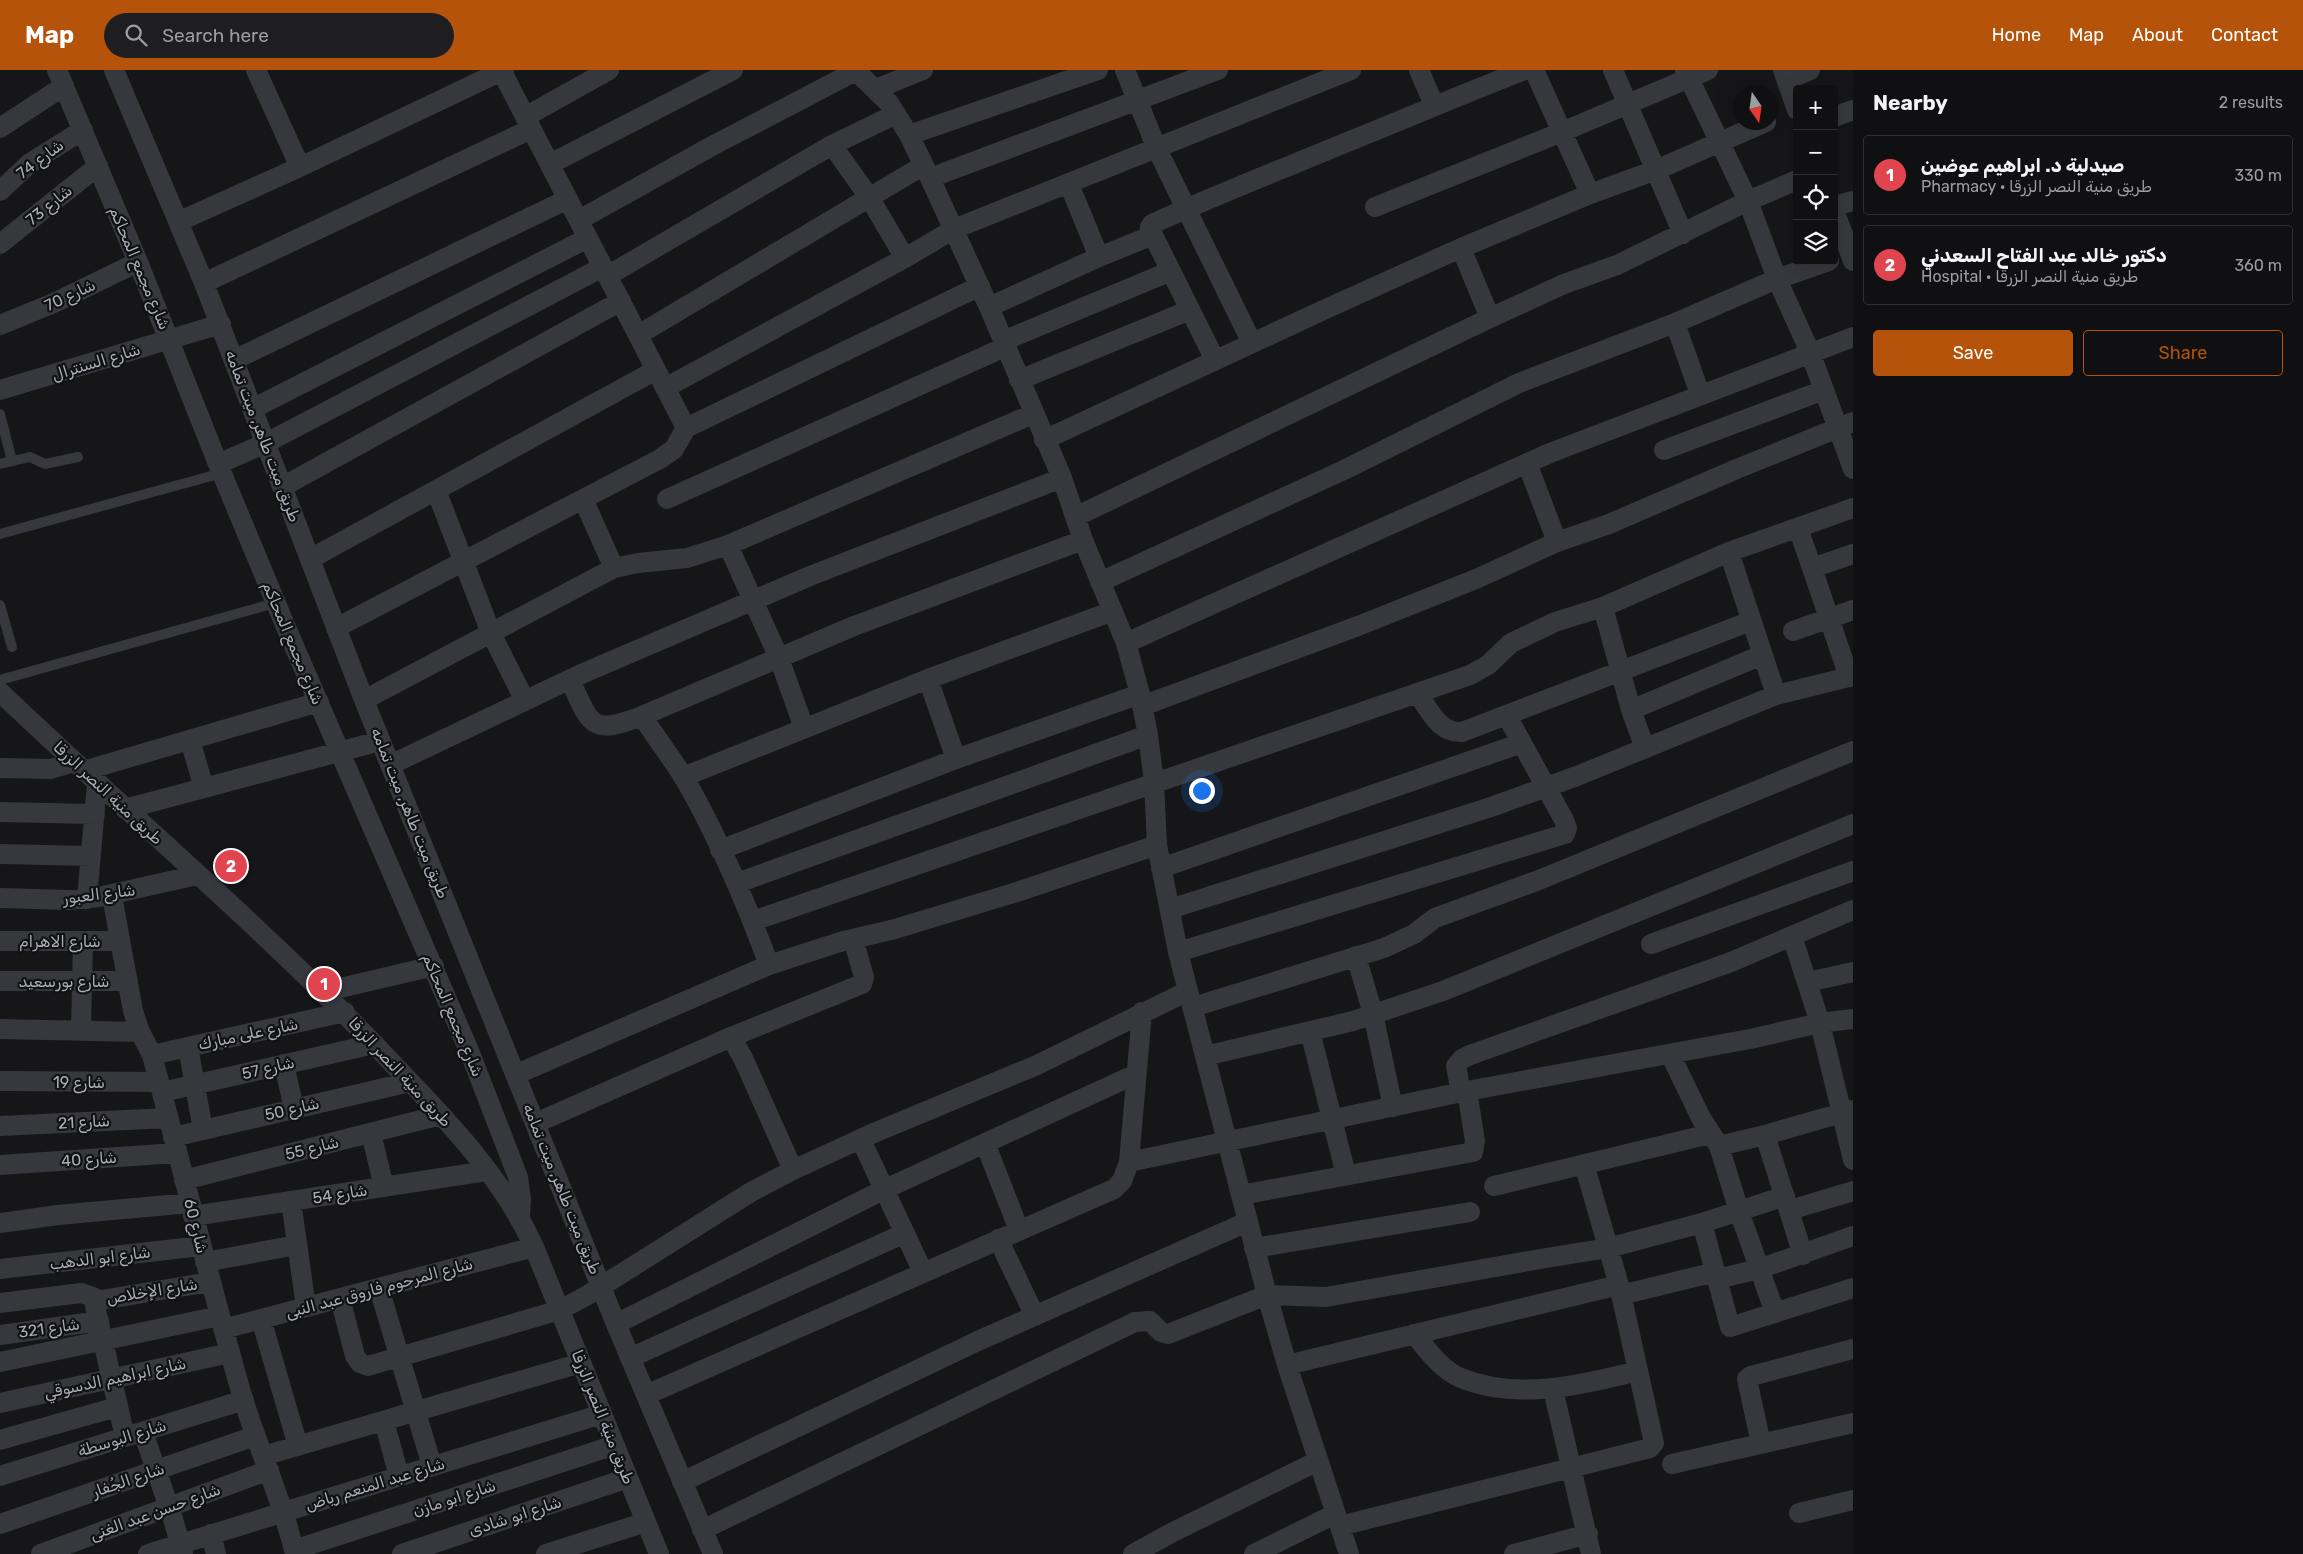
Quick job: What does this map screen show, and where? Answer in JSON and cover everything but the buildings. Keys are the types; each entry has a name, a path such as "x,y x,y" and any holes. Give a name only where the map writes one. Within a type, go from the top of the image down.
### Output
{"street":[{"name":"طريق ميت طاهر, ميت تمامه","path":"114,70 180,221 380,741 517,1074 616,1324 713,1554"},
{"path":"256,70 300,167"},
{"path":"180,221 300,167 502,70 686,428"},
{"path":"204,283 528,123 609,70"},
{"path":"550,164 733,70"},
{"path":"876,89 923,70"},
{"path":"909,135 1098,70"},
{"path":"1125,70 1157,149 1252,343"},
{"path":"638,334 869,197 927,171 1137,102 1218,70"},
{"path":"310,559 436,490 905,258 954,229 1157,149 1316,76 1351,70"},
{"path":"1419,70 1434,105"},
{"path":"1215,360 1153,235 1150,227 1152,224 1186,208 1434,105 1525,70"},
{"path":"1534,70 1590,194"},
{"path":"1613,70 1683,234"},
{"path":"1375,207 1627,105 1687,74 1708,70"},
{"path":"1793,98 1785,75 1810,70"},
{"path":"252,409 583,229 712,146 855,71 876,89 896,114 909,135 980,286 1018,380 1062,478 1083,540 1126,644 1148,735 1154,782 1157,845 1178,952 1267,1295 1287,1365 1349,1554"},
{"path":"1687,74 1748,201 1777,279 1810,352 1824,390 1845,425 1853,469"},
{"path":"0,128 60,78"},
{"name":"شارع مجمع المحاكم","path":"60,78 170,340 275,603 434,966 470,1053 518,1177 521,1199 520,1217"},
{"path":"1838,116 1853,110"},
{"path":"1778,118 1793,112"},
{"path":"220,468 605,272 832,145 896,114"},
{"name":"شارع 74","path":"0,191 30,163 82,130"},
{"path":"1044,440 1461,248 1590,194 1656,170 1748,130"},
{"path":"832,145 869,197 905,258"},
{"name":"شارع 73","path":"0,244 98,166"},
{"path":"1075,516 1490,318 1564,284 1617,265 1748,201 1793,182"},
{"path":"1069,184 1099,257"},
{"path":"234,360 568,199"},
{"path":"1838,205 1853,200"},
{"path":"1837,220 1848,257"},
{"path":"989,307 1099,257 1153,235"},
{"path":"1461,248 1490,318"},
{"name":"شارع 70","path":"0,324 56,302 138,262"},
{"path":"1100,582 1346,469 1519,382 1675,323 1777,279 1817,265"},
{"path":"667,500 1004,344 1171,271"},
{"path":"336,628 660,459 674,450 686,428 980,286"},
{"path":"282,487 620,301"},
{"path":"1018,380 1190,310"},
{"path":"1675,323 1700,394"},
{"name":"شارع السنترال","path":"0,390 221,324"},
{"path":"1126,644 1550,452 1853,337"},
{"path":"1664,450 1824,390"},
{"path":"364,700 614,568 638,563 687,558 728,545 1033,414"},
{"path":"720,850 956,759 1141,700 1358,626 1476,579 1557,542 1609,524 1845,425"},
{"path":"1527,463 1557,542"},
{"path":"390,765 570,680 810,576 1062,478"},
{"path":"436,490 491,633 525,701"},
{"path":"583,499 614,568"},
{"path":"753,921 1154,782 1418,694 1479,670 1488,665 1511,643 1555,622 1603,607 1729,552 1853,508"},
{"path":"1170,909 1491,807 1547,787 1776,695 1851,676 1798,528"},
{"path":"570,680 586,715 597,725 610,727 642,716 854,626 1083,540"},
{"path":"728,545 779,658 804,728"},
{"path":"1729,552 1776,695"},
{"path":"1812,568 1853,554"},
{"path":"1603,607 1631,710 1645,748"},
{"path":"1793,631 1853,610"},
{"path":"683,777 928,679 1113,611"},
{"path":"1418,694 1439,725 1451,732 1462,732 1751,621"},
{"path":"1631,710 1762,655"},
{"path":"928,679 956,759"},
{"name":"طريق منية النصر الزرقا","path":"0,692 345,1012 441,1115 487,1171 520,1217 534,1247 659,1554"},
{"path":"0,768 85,772 318,702"},
{"path":"642,716 683,777 737,883 769,965"},
{"path":"1178,952 1565,834 1567,828 1547,787 1507,716"},
{"path":"737,883 1148,735"},
{"path":"190,740 204,788"},
{"path":"125,809 380,741"},
{"path":"1161,868 1522,743"},
{"path":"340,1298 355,1356 360,1363 372,1366 560,1310 751,1192 793,1170 1037,1065 1142,1012 1384,948 1414,934 1435,918 1554,874 1853,751"},
{"path":"85,772 95,814 87,899"},
{"path":"0,812 95,814"},
{"path":"1205,1056 1373,1014 1442,991 1853,824"},
{"path":"517,1074 769,965 1020,891 1157,845"},
{"path":"0,854 91,856"},
{"path":"1651,944 1853,871"},
{"name":"شارع العبور","path":"0,898 87,899 112,896 197,875"},
{"name":"شارع 60","path":"112,896 133,1011 140,1032 152,1055 221,1322 255,1436 284,1512 294,1552"},
{"path":"1241,1195 1473,1152 1475,1141 1456,1066 1458,1062 1470,1055 1731,962 1853,910"},
{"path":"1792,936 1847,1111 1853,1160"},
{"path":"536,1123 731,1037 862,984 864,977 853,939"},
{"name":"شارع الاهرام","path":"0,941 120,941"},
{"path":"82,1030 83,942"},
{"path":"1356,956 1373,1014 1393,1107"},
{"path":"324,992 434,966"},
{"path":"1808,982 1853,972"},
{"name":"شارع بورسعيد","path":"0,981 128,981"},
{"name":"شارع على مبارك","path":"152,1055 345,1012"},
{"path":"646,1395 1114,1189 1122,1181 1129,1162 1142,1012"},
{"path":"1129,1162 1464,1092 1670,1054 1820,1023 1853,1019"},
{"path":"0,1029 140,1032"},
{"path":"1310,1031 1346,1175"},
{"path":"731,1037 743,1058 793,1170"},
{"name":"شارع 57","path":"160,1087 195,1085 374,1044"},
{"path":"188,1047 203,1130"},
{"path":"1670,1054 1714,1140 1775,1313"},
{"path":"284,1064 294,1109"},
{"path":"616,1324 883,1190 1136,1074"},
{"name":"شارع 19","path":"0,1081 160,1087"},
{"name":"شارع 50","path":"175,1145 203,1130 410,1082"},
{"path":"1494,1186 1584,1164 1714,1140 1765,1136 1847,1111"},
{"name":"شارع 55","path":"184,1180 441,1115"},
{"name":"شارع 21","path":"0,1126 168,1118"},
{"path":"371,1133 384,1187"},
{"path":"1765,1136 1803,1254"},
{"path":"861,1140 923,1272"},
{"path":"985,1143 1019,1230"},
{"name":"شارع 40","path":"0,1165 175,1145"},
{"path":"1254,1554 1338,1520 1650,1448 1654,1442 1620,1290 1584,1164"},
{"name":"شارع 54","path":"0,1223 58,1215 192,1210 291,1201 487,1171"},
{"path":"702,1530 1135,1322 1150,1321 1161,1332 1168,1334 1267,1295 1326,1298 1608,1248 1739,1211 1853,1192"},
{"path":"291,1201 306,1307"},
{"path":"1254,1248 1470,1212"},
{"path":"682,1482 1035,1316 1247,1222"},
{"path":"1702,1223 1730,1327 1853,1288"},
{"path":"630,1358 905,1233"},
{"path":"1287,1365 1414,1334 1620,1290 1759,1269 1853,1236"},
{"path":"998,1239 1035,1316"},
{"name":"شارع ابو الدهب","path":"0,1269 297,1245"},
{"name":"شارع المرحوم فاروق عبد النبى","path":"101,1331 261,1319 534,1247"},
{"name":"شارع الإخلاص","path":"95,1301 210,1282"},
{"path":"379,1288 432,1466"},
{"path":"0,1303 81,1293 89,1294 95,1301 117,1407 156,1470 182,1549"},
{"path":"261,1319 298,1446"},
{"path":"0,1362 101,1331"},
{"name":"شارع 321","path":"0,1335 101,1331"},
{"path":"1414,1334 1437,1361 1460,1378 1498,1387 1552,1388 1594,1382 1638,1371"},
{"path":"1761,1444 1747,1379 1751,1376 1853,1349"},
{"name":"شارع ابراهيم الدسوقي","path":"0,1404 230,1353"},
{"name":"شارع حسن عبد الغنى","path":"41,1554 169,1507 266,1463 298,1446 582,1363"},
{"path":"1552,1388 1588,1534 1591,1554"},
{"name":"شارع البوسطة","path":"0,1476 244,1400"},
{"path":"0,1440 117,1407"},
{"name":"شارع عبد المنعم رياض","path":"148,1554 182,1549 211,1534 602,1414"},
{"path":"384,1421 400,1476"},
{"path":"1672,1464 1853,1423"},
{"name":"شارع الجُفار","path":"0,1524 255,1436"},
{"name":"شارع ابو مازن","path":"294,1552 615,1445"},
{"path":"1133,1554 1173,1532 1318,1461"},
{"name":"شارع ابو شادى","path":"402,1554 628,1478"},
{"path":"1800,1513 1853,1500"},
{"path":"546,1554 646,1522"},
{"path":"211,1534 216,1554"},
{"path":"1514,1554 1588,1534"}],"lane":[{"path":"0,414 12,461"},
{"path":"0,464 30,457 45,464 78,457"},
{"path":"0,534 220,468"},
{"path":"0,680 275,603"},
{"path":"0,606 12,647"}],"place":[{"name":"دكتور خالد عبد الفتاح السعدني","path":"231,866"},
{"name":"صيدلية د. ابراهيم عوضين","path":"324,984"}]}
